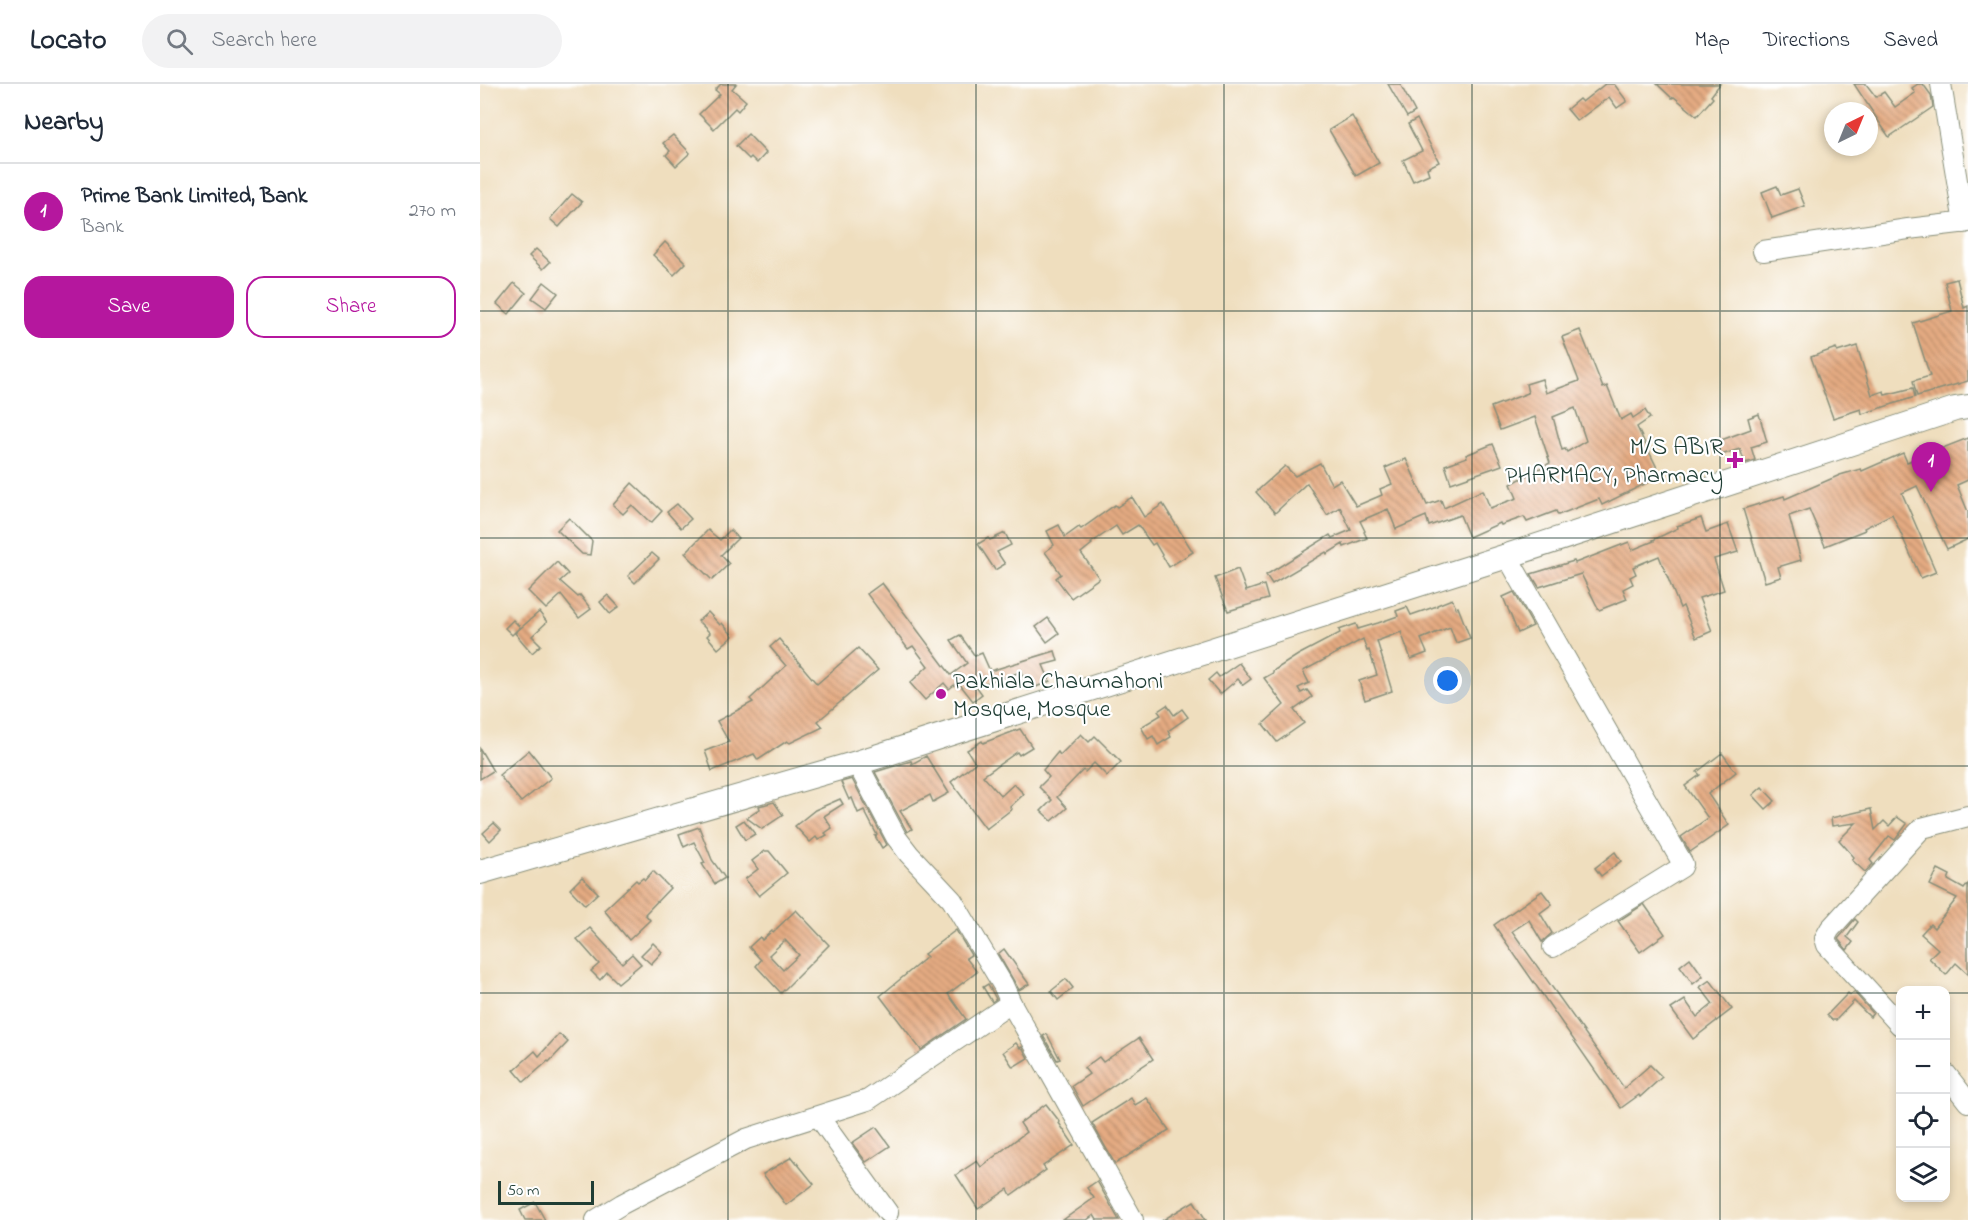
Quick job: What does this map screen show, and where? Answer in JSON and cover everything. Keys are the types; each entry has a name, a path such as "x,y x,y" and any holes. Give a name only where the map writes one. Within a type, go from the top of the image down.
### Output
{"main road":[{"path":"480,872 856,763 1507,556 1933,416 1968,407"}],"street":[{"path":"1763,251 1966,222 1964,200 1941,84"},
{"path":"1507,556 1683,864 1682,867 1553,947"},
{"path":"856,763 896,837 952,900 1003,985 1133,1220"},
{"path":"1896,1021 1827,945 1825,938 1830,929 1922,828 1968,816"},
{"path":"596,1220 746,1138 819,1117 867,1100 1011,1003"},
{"path":"1950,1079 1968,1102"},
{"path":"819,1117 888,1213"}],"building":[{"path":"721,84 736,84 732,89 746,101 738,111 735,108 714,129 699,114 720,94 715,90"},
{"path":"1388,84 1400,84 1415,112 1407,117"},
{"path":"1605,84 1614,84 1627,101 1617,108 1609,97 1577,121 1567,109 1579,99 1582,102"},
{"path":"1657,84 1720,84 1711,96 1713,98 1697,116"},
{"path":"1854,84 1866,84 1876,97 1884,92 1895,107 1915,93 1912,88 1923,84 1931,95 1933,107 1889,137 1878,120 1878,102 1866,102"},
{"path":"1352,116 1379,163 1356,176 1329,130"},
{"path":"1417,119 1439,162 1427,168 1429,174 1413,181 1403,160 1422,151 1408,124"},
{"path":"748,134 766,153 757,163 751,157 749,159 736,146"},
{"path":"673,135 690,153 676,166 666,155 670,151 663,143"},
{"path":"1777,186 1781,195 1798,189 1805,206 1772,218 1762,192"},
{"path":"572,194 582,202 559,227 550,219"},
{"path":"665,242 686,263 674,275 653,255"},
{"path":"536,249 550,262 543,269 529,256"},
{"path":"1957,279 1964,308 1968,306 1968,381 1917,396 1913,381 1930,376 1913,323 1952,311 1945,282"},
{"path":"544,282 558,293 546,308 532,298"},
{"path":"514,283 526,293 509,314 497,304"},
{"path":"1580,330 1603,388 1607,386 1621,420 1631,414 1633,418 1645,410 1650,418 1637,427 1661,476 1602,505 1599,499 1558,515 1556,511 1527,522 1524,517 1501,525 1500,523 1469,537 1460,515 1429,526 1426,516 1396,529 1388,509 1360,521 1367,538 1344,547 1343,544 1327,554 1326,552 1272,584 1266,575 1330,535 1332,538 1351,530 1340,507 1327,515 1307,483 1275,513 1256,492 1285,466 1295,476 1320,463 1332,485 1340,480 1356,506 1382,495 1380,489 1392,484 1385,468 1406,459 1427,505 1441,500 1444,508 1483,490 1490,508 1517,498 1511,484 1550,463 1535,417 1500,430 1491,407 1528,393 1526,384 1542,379 1546,393 1579,381 1562,337","holes":["1575,408 1586,441 1567,452 1565,449 1562,450 1553,417"]},
{"path":"1857,346 1872,395 1884,391 1885,395 1913,388 1915,397 1862,414 1861,409 1833,418 1811,357 1836,348 1837,352"},
{"path":"1759,414 1767,442 1751,447 1755,460 1745,463 1740,449 1721,455 1716,442 1751,429 1748,418"},
{"path":"1968,438 1968,480 1957,485 1968,512 1968,539 1947,549 1917,486 1902,493 1936,572 1921,578 1892,514 1864,528 1865,530 1825,546 1809,509 1789,516 1801,560 1778,567 1781,577 1765,582 1743,509 1784,496 1785,499 1840,475 1861,469 1862,471 1903,453 1907,462"},
{"path":"1493,444 1502,465 1451,483 1445,465"},
{"path":"632,483 662,511 651,523 632,505 623,514 613,505"},
{"path":"1132,497 1144,517 1163,504 1193,552 1169,567 1155,543 1152,545 1138,525 1122,535 1116,526 1091,543 1081,553 1099,578 1071,598 1056,578 1061,574 1045,552 1054,545 1047,531 1059,525 1065,537 1079,527 1081,529 1115,505 1117,507"},
{"path":"677,504 691,519 681,528 667,512"},
{"path":"569,518 592,541 590,555 582,554 557,530"},
{"path":"1701,518 1706,532 1728,524 1738,552 1714,559 1724,590 1699,598 1712,631 1696,638 1683,606 1680,608 1659,556 1633,567 1636,574 1630,577 1633,584 1623,589 1627,599 1599,610 1581,574 1539,587 1531,574 1574,561 1575,563 1629,542 1632,550 1654,541 1678,528 1677,526"},
{"path":"708,530 720,540 730,530 738,538 721,555 729,564 712,580 685,553"},
{"path":"1005,533 1011,545 997,552 1005,564 995,570 978,544"},
{"path":"652,553 659,559 635,583 628,576"},
{"path":"557,562 568,574 560,581 578,597 580,595 591,609 579,618 561,595 546,609 528,591"},
{"path":"1238,569 1246,591 1264,585 1268,599 1228,611 1215,578"},
{"path":"882,583 951,675 967,663 951,640 960,635 975,656 982,653 990,671 1055,651 1058,661 1043,665 1050,681 1029,690 1021,672 976,686 982,694 973,701 958,682 949,689 944,683 925,700 910,683 928,666 913,646 908,649 867,594"},
{"path":"1514,592 1533,626 1518,633 1503,597"},
{"path":"608,595 619,607 610,614 600,602"},
{"path":"1452,599 1456,608 1458,607 1470,638 1456,643 1450,627 1421,639 1427,653 1411,659 1401,632 1377,641 1392,691 1365,700 1359,681 1377,675 1363,639 1303,671 1309,683 1298,688 1301,693 1307,690 1312,697 1294,710 1304,723 1277,742 1263,724 1284,705 1264,678 1273,671 1340,633 1339,630 1356,624 1358,629 1378,623 1398,616 1396,611 1407,607 1411,615"},
{"path":"539,612 547,622 532,636 541,645 532,653 515,633"},
{"path":"708,612 733,636 718,649 707,636 710,633 698,621"},
{"path":"1048,618 1059,633 1047,642 1036,627"},
{"path":"513,620 520,627 512,635 505,628"},
{"path":"779,639 817,684 858,648 878,670 818,721 823,727 790,743 787,741 758,760 754,754 712,771 705,751 729,742 717,721 753,702 750,699 786,666 770,647"},
{"path":"1239,663 1251,679 1243,685 1238,679 1220,694 1208,680 1216,673 1219,677"},
{"path":"1167,705 1174,715 1182,709 1188,717 1168,731 1171,737 1158,745 1153,736 1148,739 1141,727 1161,715 1158,711"},
{"path":"1020,729 1032,747 1019,755 1017,752 983,776 1001,796 1014,784 1024,794 1010,807 1012,809 986,829 951,782 975,763 967,750 982,741 983,743"},
{"path":"1081,734 1089,742 1095,736 1121,762 1107,776 1094,763 1085,772 1083,770 1057,797 1067,808 1052,821 1041,811 1052,800 1039,787 1049,777 1043,770 1058,752 1060,755"},
{"path":"480,749 493,771 480,779"},
{"path":"529,750 551,778 521,802 499,775"},
{"path":"1722,753 1736,772 1708,794 1729,825 1690,852 1681,837 1708,818 1685,786 1700,775 1697,772"},
{"path":"926,756 949,793 933,802 930,795 900,811 912,829 907,832 875,772 911,761 912,764"},
{"path":"852,779 887,845 882,848 864,810 858,813 852,798 849,800 841,782"},
{"path":"1762,787 1775,801 1766,809 1753,795"},
{"path":"840,799 843,804 824,816 832,828 825,833 827,835 818,840 816,837 810,842 795,826 815,810"},
{"path":"774,802 783,815 762,829 747,818 760,809 759,806"},
{"path":"1871,809 1875,830 1884,821 1889,826 1897,817 1907,824 1895,840 1889,836 1870,860 1873,864 1865,872 1852,860 1854,857 1839,840 1856,823 1832,826 1831,818"},
{"path":"744,820 755,834 745,840 736,825"},
{"path":"494,823 501,830 490,841 483,833"},
{"path":"699,827 712,860 725,878 715,884 702,864 705,863 694,842 684,847 679,834"},
{"path":"765,851 769,851 787,873 759,896 745,879 758,869 752,861"},
{"path":"1615,852 1621,861 1601,876 1595,868"},
{"path":"1938,869 1950,875 1948,880 1964,889 1968,884 1968,974 1956,963 1946,975 1929,958 1938,949 1921,934 1930,924 1934,928 1957,898 1930,885"},
{"path":"653,871 670,888 645,914 650,920 629,940 604,910 636,880 638,882 643,878 645,880"},
{"path":"582,877 598,893 585,905 570,889"},
{"path":"1542,891 1552,904 1540,913 1552,933 1542,942 1529,920 1512,931 1624,1088 1650,1065 1662,1077 1640,1097 1639,1095 1621,1108 1494,925"},
{"path":"1644,904 1665,934 1640,952 1618,921"},
{"path":"796,910 829,945 781,993 756,966 761,960 749,947 760,937 762,940","holes":["785,940 799,955 783,970 769,955"]},
{"path":"1855,919 1858,922 1847,937 1853,942 1847,950 1838,939"},
{"path":"590,928 622,963 632,954 641,964 618,983 607,972 600,980 591,971 599,964 577,939"},
{"path":"956,930 971,955 966,958 977,972 948,994 966,1019 921,1050 880,996 927,957 924,954"},
{"path":"653,943 662,952 651,964 641,955"},
{"path":"1004,949 1029,984 1019,990 998,954"},
{"path":"1690,958 1703,976 1693,984 1680,966"},
{"path":"1066,979 1073,988 1058,1000 1051,991"},
{"path":"1710,980 1732,1009 1693,1039 1671,1009 1685,1000 1697,1017 1713,1004 1700,987"},
{"path":"988,984 996,999 992,1002 983,987"},
{"path":"1854,992 1873,1013 1870,1017 1854,1001 1836,1020 1832,1020 1827,1015 1848,993 1850,995"},
{"path":"559,1034 568,1042 549,1062 524,1082 514,1070 535,1051 539,1056"},
{"path":"1047,1034 1060,1059 1057,1060 1043,1036"},
{"path":"1139,1038 1153,1059 1083,1106 1072,1086 1089,1074 1084,1068 1099,1057 1103,1062"},
{"path":"1016,1043 1020,1048 1022,1047 1028,1058 1013,1067 1003,1052"},
{"path":"1131,1098 1135,1105 1147,1098 1169,1130 1115,1164 1092,1123"},
{"path":"1046,1104 1074,1145 1043,1166 1046,1170 1011,1195 1008,1189 978,1209 956,1175 977,1161 981,1167 1026,1132 1020,1123"},
{"path":"876,1127 890,1146 866,1162 852,1143"},
{"path":"792,1157 814,1184 786,1205 763,1174"},
{"path":"1097,1181 1119,1220 1097,1220 1094,1215 1087,1220 1063,1220 1094,1198 1087,1188"},
{"path":"1194,1201 1206,1220 1163,1220"},
{"path":"535,1202 545,1220 525,1220 520,1210"}],"place":[{"name":"M/S ABIR PHARMACY, Pharmacy","path":"1735,460"},
{"name":"Prime Bank Limited, Bank","path":"1931,492"},
{"name":"Pakhiala Chaumahoni Mosque, Mosque","path":"941,694"}]}
